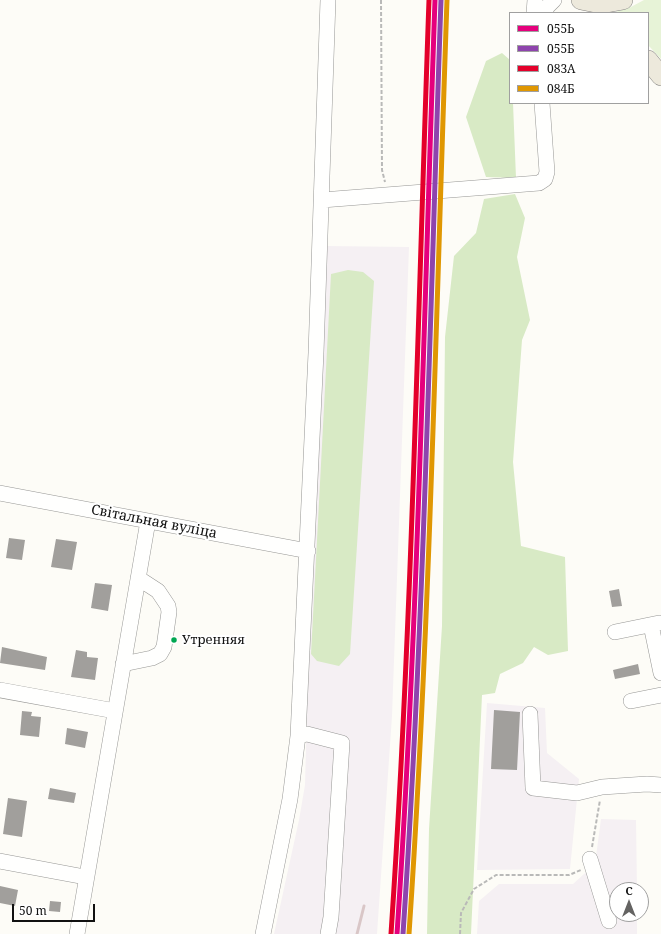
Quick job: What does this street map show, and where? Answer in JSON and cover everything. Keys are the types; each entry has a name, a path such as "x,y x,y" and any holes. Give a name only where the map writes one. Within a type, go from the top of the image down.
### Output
{"main road":[{"path":"575,0 589,12"},
{"path":"581,0 601,4 623,0"},
{"path":"649,61 661,76"}],"street":[{"path":"263,934 290,799 298,736 308,551 322,200 328,0"},
{"path":"534,12 535,0"},
{"path":"545,12 547,7 554,0"},
{"path":"322,200 535,184 542,182 547,176 542,104"},
{"name":"Світальная вуліца","path":"0,493 308,551"},
{"path":"77,934 85,877 148,521"},
{"path":"123,664 152,658 160,654 164,647 169,612 168,606 158,591 138,578"},
{"path":"615,632 656,624 661,673"},
{"path":"0,690 115,711"},
{"path":"631,701 661,695"},
{"path":"530,714 533,788 577,793 602,787 647,784 661,786"},
{"path":"298,736 307,734 342,743 331,917 328,934"},
{"path":"590,859 609,921"},
{"path":"0,861 85,877"}],"path":[{"path":"381,0 382,170 388,189 392,194"},
{"path":"460,934 461,913 474,889 496,875 569,875 586,868 590,859 602,787"}],"shaded area":[{"path":"326,246 409,247 392,716 377,934 274,934 299,820 305,785 308,674"},
{"path":"487,703 545,708 547,753 579,779 570,869 477,870"},
{"path":"601,819 636,820 637,882 609,882 609,922 637,922 637,934 477,934 479,901 499,884 573,884 595,864"}],"green space":[{"path":"644,0 661,0 661,59 649,46 649,12 615,12 629,8"},
{"path":"502,53 509,59 509,104 513,104 516,178 486,177 466,117 486,61"},
{"path":"515,194 525,218 517,257 530,320 522,340 513,462 521,546 565,557 568,651 548,655 534,647 523,663 500,674 495,693 482,695 471,934 427,934 429,829 442,626 445,337 454,256 476,233 484,199"},
{"path":"348,270 363,272 374,281 350,654 339,666 317,661 311,654 331,274"}],"building":[{"path":"9,538 25,540 22,560 6,558"},
{"path":"56,539 77,542 72,570 51,567"},
{"path":"95,583 112,585 108,611 91,608"},
{"path":"619,589 622,606 612,607 609,591"},
{"path":"2,647 47,657 45,670 0,663"},
{"path":"76,650 87,652 87,657 98,658 95,680 71,677"},
{"path":"638,664 640,674 615,679 613,670"},
{"path":"494,710 520,712 517,770 491,769"},
{"path":"22,711 32,712 31,716 41,717 39,737 20,735"},
{"path":"67,728 88,732 85,748 65,744"},
{"path":"50,788 76,793 74,803 48,799"},
{"path":"8,798 27,801 22,837 3,834"},
{"path":"0,886 18,890 15,906 0,903"},
{"path":"50,901 61,902 60,912 49,911"}],"railway":[{"path":"357,934 364,906"}],"transit line":[{"name":"083А","path":"391,934 404,701 414,467 429,0"},
{"name":"055Ь","path":"397,934 410,701 420,467 435,0"},
{"name":"055Б","path":"403,934 421,584 441,0"},
{"name":"084Б","path":"409,934 427,584 447,0"}],"place":[{"name":"Утренняя","path":"174,640"}]}
